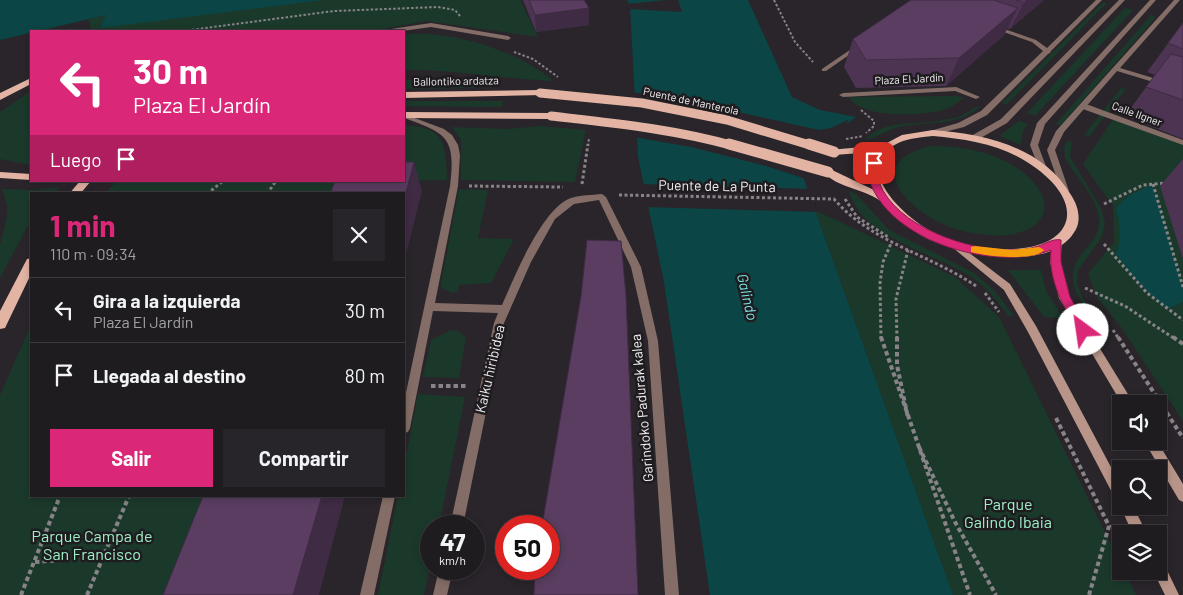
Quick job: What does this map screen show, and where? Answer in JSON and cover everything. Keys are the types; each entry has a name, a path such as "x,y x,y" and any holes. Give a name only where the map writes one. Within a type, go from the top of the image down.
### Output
{"main road":[{"path":"0,97 30,82"},
{"name":"Puente de Manterola","path":"509,93 540,93 642,103 727,120 834,152 884,148"},
{"name":"Ballontiko ardatza","path":"405,95 509,93"},
{"path":"405,116 551,116 627,125 710,139 828,172 884,199"},
{"path":"933,133 974,138 1014,152 1043,169 1065,191 1073,210 1071,228 1057,243 1038,251 1012,254 984,252 955,245 925,232 901,217 884,199 874,180 874,163 884,148 896,140 933,133"},
{"path":"0,175 14,178 30,176"},
{"path":"76,192 85,182"},
{"path":"1057,243 1055,262 1064,298 1123,395"},
{"path":"955,245 1007,287 1032,329 1112,481"},
{"path":"0,324 30,264"},
{"path":"1155,450 1183,496"},
{"path":"1164,580 1172,595"}],"street":[{"path":"933,133 961,125 984,114 1099,0"},
{"path":"974,138 1004,121 1122,0"},
{"path":"1043,169 1034,145 1041,123 1153,0"},
{"path":"1065,191 1051,150 1060,131 1118,69 1177,0"},
{"path":"398,30 431,25 508,38"},
{"path":"988,25 1034,41 1048,52"},
{"path":"824,70 864,42"},
{"path":"1118,69 1183,89"},
{"name":"Plaza El Jardín","path":"843,95 956,89 976,96"},
{"name":"Calle Ilgner","path":"1083,106 1183,143"},
{"path":"405,116 440,128 450,137 455,146 456,173 405,423"},
{"name":"Kaiku hiribidea","path":"458,515 499,323 526,262 552,217 572,201 602,197"},
{"name":"Garindoko Padurak kalea","path":"602,197 636,267 653,341 672,595"},
{"path":"430,307 506,309"},
{"path":"367,595 389,497"},
{"path":"440,595 443,580"}],"path":[{"path":"774,0 804,54 824,70"},
{"path":"191,30 334,11 438,7 448,8 459,13 460,20 451,29"},
{"path":"862,110 874,121 874,126 863,136"},
{"path":"586,198 581,187 590,133"},
{"path":"210,192 222,182"},
{"path":"1104,204 1136,188 1168,183"},
{"path":"1153,184 1183,287"},
{"path":"460,186 581,187"},
{"name":"Puente de La Punta","path":"619,195 834,199 842,211 892,242"},
{"path":"843,196 857,217 892,240 892,242 960,274 986,294 1002,315"},
{"path":"892,242 883,261 879,307 881,344 970,595"},
{"path":"1104,244 1147,293 1183,320"},
{"path":"908,250 896,299 897,355 911,431 955,522 996,595"},
{"path":"1085,288 1125,306 1183,344"},
{"path":"1113,330 1183,438"},
{"path":"430,386 468,386"},
{"path":"1052,410 1109,526 1089,595"},
{"path":"21,595 60,497"},
{"path":"87,595 129,497"},
{"path":"35,562 103,557"}],"green space":[{"path":"324,0 520,0 538,37 426,21 377,30 91,30 89,19 107,15 101,27"},
{"path":"1103,2 1107,3 1006,105 1002,103"},
{"path":"1125,8 1133,10 1035,116 1027,113"},
{"path":"1151,15 1156,17 1060,126 1056,124"},
{"path":"405,35 441,35 483,44 523,61 553,81 441,71 405,70"},
{"path":"449,79 480,85 473,88 405,89 405,80"},
{"path":"1121,88 1126,89 1089,137 1084,135"},
{"path":"30,92 30,165 0,159 0,112"},
{"path":"959,96 963,98 946,109 921,114 878,112 856,104 849,97"},
{"path":"405,101 503,101 502,107 405,106"},
{"path":"981,106 972,113 952,120 899,127 865,140 882,128 892,125 932,122 953,118"},
{"path":"1114,118 1183,142 1183,421 1121,327 1097,297 1088,274 1114,242 1113,206 1083,164"},
{"path":"1019,121 1028,124 1022,134 1021,145 999,136"},
{"path":"405,126 428,129 441,140 446,157 447,180 405,181"},
{"path":"540,126 586,130 575,182 461,180 461,140 452,127 507,129"},
{"path":"1068,140 1072,142 1070,157 1101,208 1105,223 1102,237 1078,270 1077,283 1082,297 1095,317 1090,316 1075,288 1073,272 1081,255 1096,234 1099,224 1098,212 1091,195 1065,157 1064,147"},
{"path":"931,146 972,150 999,158 1012,165 1033,182 1042,195 1045,206 1042,216 1036,224 1027,230 1015,234 989,235 958,230 926,215 903,194 897,183 895,172 900,162 911,153"},
{"path":"116,182 345,182 340,192 106,192"},
{"path":"60,187 56,192 30,192 30,222 0,278 0,246 7,218 7,206 2,189 37,190"},
{"path":"459,189 488,190 478,238 514,239 491,283 459,285 458,292 452,293 442,288 441,283"},
{"path":"849,190 857,195 889,230 974,273 996,292 1014,316 1008,316 990,293 968,275 899,242 866,220 855,206"},
{"name":"Parque Galindo Ibaia","path":"815,210 955,277 999,317 1112,547 1112,580 1128,580 1136,595 953,595"},
{"path":"1008,270 1041,270 1046,291 1063,318 1044,317"},
{"name":"Parque Campa de San Francisco","path":"30,327 30,497 216,497 175,595 0,595 0,395"},
{"path":"451,330 458,331 466,337 459,378 423,377 431,340"},
{"path":"418,394 465,397 441,515 420,515 420,580 427,580 424,595 378,595 398,497 405,497 405,461"}],"water":[{"path":"0,0 324,0 100,28 106,15 42,30 30,30 30,33 0,40"},
{"name":"Galindo","path":"627,0 748,0 792,97 820,110 856,117 797,160 953,595 710,595 664,282 638,157 630,6"},
{"path":"1153,184 1183,287 1183,302 1167,309 1127,269 1116,254 1120,231 1116,208 1130,195"}],"pier":[{"path":"678,0 682,12 628,9 626,4"},
{"path":"632,92 684,100 819,130 831,128 848,120 844,129 800,161 806,179 766,166 691,147 634,137"},
{"path":"641,184 810,189 818,212 646,207"}],"building":[{"path":"529,0 584,0 589,8 535,15"},
{"path":"911,0 993,0 1018,8 959,58 866,60 853,39"},
{"path":"1016,0 1027,0 1024,3"},
{"path":"1183,23 1183,49 1168,43"},
{"path":"1171,54 1183,57 1183,100 1146,87"},
{"path":"405,162 414,162 405,196 405,192 331,192 335,182 405,182"},
{"path":"587,240 621,241 626,295 638,595 534,595 535,580 560,580 560,515 544,515 581,296"},
{"path":"203,497 322,497 293,595 163,595"}],"slow traffic":[{"path":"975,250 1012,254 1039,250"}],"route":[{"path":"874,163 874,180 884,199 901,217 925,232 955,245 984,252 1012,254 1038,251 1057,243 1055,262 1064,298 1083,330"}]}
